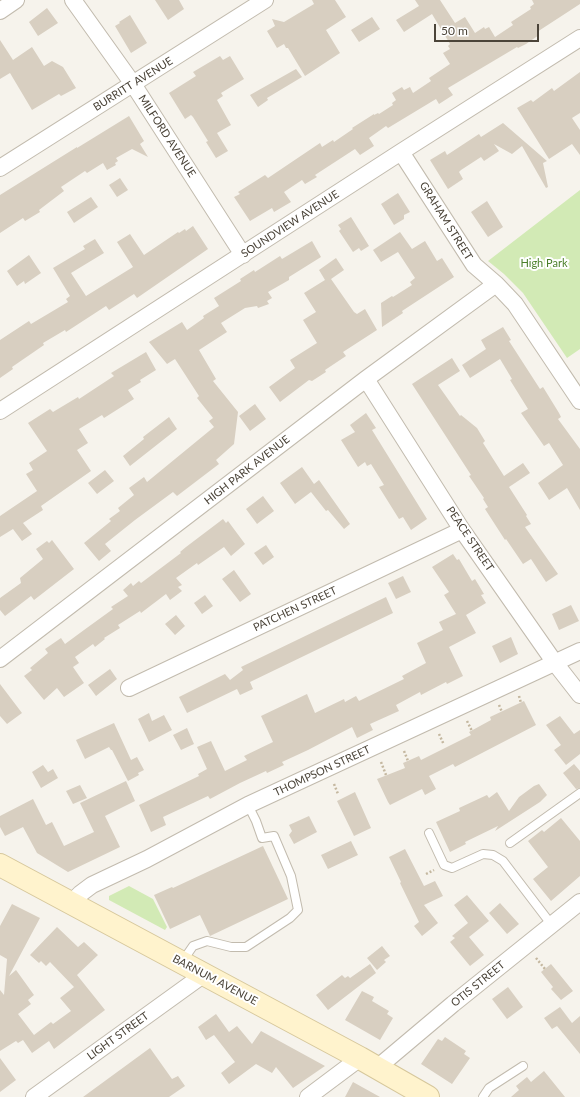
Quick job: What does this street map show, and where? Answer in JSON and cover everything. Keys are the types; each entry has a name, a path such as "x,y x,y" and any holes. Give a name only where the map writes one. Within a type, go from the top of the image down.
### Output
{"main road":[{"name":"BARNUM AVENUE","path":"0,865 369,1063 428,1097"}],"street":[{"path":"0,11 16,0"},
{"name":"MILFORD AVENUE","path":"73,0 133,84 243,255"},
{"name":"BURRITT AVENUE","path":"0,168 265,0"},
{"name":"SOUNDVIEW AVENUE","path":"0,411 580,38"},
{"name":"GRAHAM STREET","path":"401,152 474,265 496,284 515,304 580,401"},
{"name":"HIGH PARK AVENUE","path":"0,659 366,379 496,284"},
{"name":"PEACE STREET","path":"366,379 462,530 555,663 580,696"},
{"name":"PATCHEN STREET","path":"129,688 462,530"},
{"name":"THOMPSON STREET","path":"71,903 92,885 147,859 248,805 580,651"},
{"name":"OTIS STREET","path":"308,1097 369,1063 453,1004 580,902"},
{"name":"LIGHT STREET","path":"34,1097 203,975"}],"lane":[{"path":"510,842 580,793"},
{"path":"182,963 192,946 207,941 231,947 246,947 290,918 298,910 291,876 274,836 262,838 248,805"},
{"path":"429,833 444,865 452,868 482,854 493,854 503,861 551,924"},
{"path":"483,1097 489,1088 523,1066"}],"path":[{"path":"519,696 521,703"},
{"path":"499,705 502,712"},
{"path":"467,721 472,731"},
{"path":"439,734 444,745"},
{"path":"404,751 408,761"},
{"path":"381,762 386,775"},
{"path":"334,784 338,794"},
{"path":"426,874 439,868"},
{"path":"536,958 545,969"}],"green space":[{"name":"High Park","path":"580,190 580,349 567,358 523,293 504,274 488,261"},
{"path":"129,886 153,899 167,927 165,930 109,900 109,896"}],"building":[{"path":"155,0 179,0 184,9 168,20"},
{"path":"312,0 335,0 346,17 326,30 340,53 305,76 288,48 286,48 284,44 277,48 267,31 275,26 272,19 284,22 314,4"},
{"path":"415,0 440,0 455,23 465,17 475,33 484,27 485,29 489,27 495,37 513,25 511,22 531,9 530,7 534,4 532,0 580,0 580,4 537,32 539,35 526,44 518,48 517,47 448,88 453,95 439,104 436,99 388,128 386,126 369,138 374,146 360,155 355,149 315,175 317,177 305,184 302,180 284,192 291,202 274,212 272,208 250,221 234,197 240,194 238,192 265,175 268,178 320,143 322,147 333,140 334,142 374,114 379,114 393,105 392,103 396,100 392,93 402,87 404,90 410,87 413,93 431,81 429,78 450,64 443,53 450,49 448,46 450,44 432,14 404,32 396,20 419,6"},
{"path":"47,8 58,23 38,36 29,22"},
{"path":"130,15 147,43 131,53 115,26"},
{"path":"372,17 380,29 359,42 351,30"},
{"path":"0,40 13,60 32,47 44,66 52,61 63,67 76,88 61,96 59,94 32,110 10,73 0,79"},
{"path":"220,56 223,60 230,56 244,79 221,93 223,96 217,100 231,125 217,133 228,151 216,158 206,142 208,141 193,117 191,115 185,119 169,93 196,76 193,72"},
{"path":"296,69 302,77 267,98 268,100 258,107 250,95"},
{"path":"580,72 580,113 572,118 580,130 580,155 572,144 549,159 517,108 531,100 533,102 552,88 554,91"},
{"path":"129,116 144,141 140,144 148,157 132,149 116,158 118,161 115,163 116,165 107,170 103,163 87,173 85,171 61,187 64,191 39,210 40,212 25,221 23,218 0,233 0,195"},
{"path":"503,123 547,161 543,163 548,187 546,188 522,146 512,154 494,144 499,151 484,161 481,157 461,170 459,172 463,179 448,189 430,160 445,151 447,155 479,134 481,137"},
{"path":"120,178 128,190 117,197 109,185"},
{"path":"398,193 410,212 404,215 404,219 394,225 381,204"},
{"path":"91,197 98,207 74,223 67,212"},
{"path":"487,201 503,227 488,237 471,212"},
{"path":"351,217 369,246 361,251 359,248 353,252 339,231 341,229 338,225"},
{"path":"193,226 208,249 137,298 134,294 109,310 106,306 66,332 65,330 43,343 44,345 12,367 13,369 0,378 0,340 29,321 31,324 68,302 66,299 70,296 53,268 85,249 83,246 95,239 104,253 71,273 86,296 133,267 117,242 130,234 144,255 178,232 179,233 185,229 186,231"},
{"path":"400,232 412,249 425,241 437,261 442,258 454,277 402,311 403,313 382,327 381,303 412,285 410,282 415,278 398,252 381,262 373,250"},
{"path":"312,241 321,257 289,277 289,280 268,292 272,298 267,301 269,304 258,308 257,306 245,308 221,323 227,332 199,350 216,379 213,381 238,412 234,444 216,460 219,464 177,496 173,492 105,544 111,551 99,561 84,543 111,521 109,519 120,511 118,508 134,495 129,488 144,477 147,482 214,427 209,421 213,418 197,398 199,396 175,359 167,364 149,342 182,322 187,330 204,318 203,316 219,306 214,298 241,281 240,279 254,270 255,272 280,256 282,259"},
{"path":"29,255 41,273 25,284 24,281 17,286 7,271"},
{"path":"336,258 344,270 331,279 354,312 357,314 365,309 377,330 343,352 346,356 325,370 326,372 312,381 309,380 280,402 269,387 295,368 290,360 317,343 303,320 316,312 304,293 325,280 319,270"},
{"path":"503,327 511,340 509,341 540,389 543,387 559,413 561,417 558,419 580,449 580,510 567,488 549,500 538,483 563,465 549,443 544,446 521,413 528,409 510,380 512,379 500,359 470,378 462,365 486,349 481,340"},
{"path":"146,352 156,370 128,390 134,399 104,418 102,415 79,429 88,443 77,450 91,471 41,506 43,510 23,523 32,534 22,541 13,529 0,537 0,516 37,491 26,474 33,470 29,463 47,451 28,423 50,409 53,412 78,397 79,399 114,376 111,373"},
{"path":"452,358 460,371 438,385 460,416 461,415 477,428 485,441 483,443 504,476 523,463 530,473 509,487 531,524 525,527 558,574 546,582 531,559 523,564 506,539 505,540 485,509 488,507 483,499 484,498 469,476 471,475 412,384"},
{"path":"255,404 266,419 250,431 239,416"},
{"path":"366,413 376,428 372,430 427,519 411,530 403,517 399,519 379,487 384,485 371,464 367,466 365,462 358,467 341,440 355,432 350,425"},
{"path":"169,417 177,429 130,466 123,456 144,439 143,437"},
{"path":"302,467 314,484 319,480 350,524 344,529 328,510 326,511 311,492 295,504 280,483"},
{"path":"105,470 114,481 97,494 88,483"},
{"path":"263,496 274,511 257,524 246,509"},
{"path":"223,519 226,523 228,521 245,544 231,556 224,547 198,565 197,563 176,578 182,585 178,587 182,591 170,600 166,594 141,613 140,611 118,625 120,628 104,638 105,639 95,647 93,644 75,657 79,663 73,667 84,683 64,697 57,688 44,700 24,676 32,670 30,668 48,653 45,649 61,638 65,644 113,609 111,607 128,596 123,590 131,583 133,586 139,581 141,583"},
{"path":"52,540 74,569 34,600 31,596 5,616 0,610 0,598 21,583 20,578 43,559 36,549 47,541 49,543"},
{"path":"266,545 274,557 263,565 254,553"},
{"path":"453,554 457,560 459,559 472,581 475,579 484,594 481,595 486,603 466,615 476,633 449,647 463,676 447,684 446,682 421,695 420,692 396,705 399,711 370,724 373,730 357,738 352,727 282,762 284,765 267,773 266,771 210,799 208,796 163,817 166,825 151,832 139,805 199,776 198,774 207,769 197,747 211,741 225,771 247,760 244,756 273,742 261,716 307,694 315,713 344,699 345,702 356,696 359,701 404,679 402,676 426,663 417,643 443,630 439,622 456,614 444,595 449,592 432,567"},
{"path":"234,570 251,594 240,602 222,579"},
{"path":"403,576 411,592 396,599 388,583"},
{"path":"205,595 213,606 202,614 194,603"},
{"path":"386,597 393,613 250,682 253,689 240,695 237,689 187,713 179,697 225,674 230,680 243,670 241,667"},
{"path":"571,605 579,621 559,630 552,614"},
{"path":"176,615 185,626 175,635 165,624"},
{"path":"511,637 518,654 500,663 492,646"},
{"path":"110,669 117,679 96,696 88,685"},
{"path":"0,684 22,713 7,724 0,716"},
{"path":"524,701 536,725 455,767 453,764 429,776 436,789 425,795 422,789 390,805 377,779 405,768 403,763 419,756 421,760 471,735 469,732 491,720 490,717"},
{"path":"149,713 152,721 164,715 172,730 149,742 138,719"},
{"path":"560,716 574,734 580,730 580,754 566,765 554,750 561,745 546,725"},
{"path":"114,723 131,760 137,757 144,770 138,773 139,775 128,781 109,747 85,759 76,740"},
{"path":"187,728 194,744 181,750 173,735"},
{"path":"574,764 580,771 580,788 576,789 563,773"},
{"path":"43,765 48,772 53,769 58,778 41,788 32,772"},
{"path":"126,781 135,801 105,816 120,847 68,872 37,853 23,827 5,836 0,827 0,816 33,799 46,825 52,822 64,846 94,832 80,803"},
{"path":"539,784 547,795 540,802 495,831 498,826 465,842 466,844 450,852 436,822 460,811 459,808 487,795 489,798 497,792 509,811 519,797"},
{"path":"80,785 87,798 73,804 66,791"},
{"path":"355,792 371,828 354,836 337,801"},
{"path":"309,816 317,832 294,844 289,835 292,831 289,825"},
{"path":"561,818 580,841 580,876 551,901 533,879 548,867 528,841 542,830 544,832"},
{"path":"351,841 358,855 328,869 321,855"},
{"path":"263,846 288,899 210,936 200,915 170,929 154,895 172,887 173,888"},
{"path":"405,849 424,886 435,881 443,896 424,905 438,923 422,936 414,926 419,922 389,857"},
{"path":"467,895 489,921 469,937 484,955 470,966 450,942 455,938 452,936 468,923 454,905"},
{"path":"500,903 519,924 507,934 489,913"},
{"path":"12,904 40,918 9,976 16,970 34,995 28,1000 31,1004 18,1014 34,1035 51,1022 53,1024 71,1011 60,998 74,987 50,962 46,966 41,961 39,963 30,955 57,927 78,947 84,942 98,955 77,975 105,1010 54,1049 49,1041 32,1053 23,1040 18,1043 16,1041 0,1051 0,990 4,995 7,959 0,955 0,926"},
{"path":"382,946 390,956 384,960 386,962 377,970 367,958"},
{"path":"370,964 376,973 328,1010 316,995 342,975 345,978 348,976 350,978"},
{"path":"551,964 573,991 561,1000 551,989 553,987 541,972"},
{"path":"508,987 523,1007 507,1019 492,999"},
{"path":"362,991 374,997 372,1001 389,1011 387,1014 393,1018 380,1040 345,1020"},
{"path":"560,1007 572,1023 580,1016 580,1054 557,1026 552,1029 544,1018"},
{"path":"216,1014 229,1032 237,1026 252,1044 261,1031 325,1066 293,1088 276,1067 272,1073 256,1064 229,1084 221,1073 235,1062 214,1035 206,1040 198,1027"},
{"path":"445,1037 466,1051 464,1054 470,1058 452,1084 421,1064 438,1039 442,1041"},
{"path":"150,1048 172,1079 178,1076 185,1086 169,1097 83,1097"},
{"path":"0,1058 16,1080 0,1092"},
{"path":"544,1071 565,1097 511,1097 519,1090 516,1086 527,1077 531,1082"},
{"path":"353,1082 380,1097 345,1097"}]}
